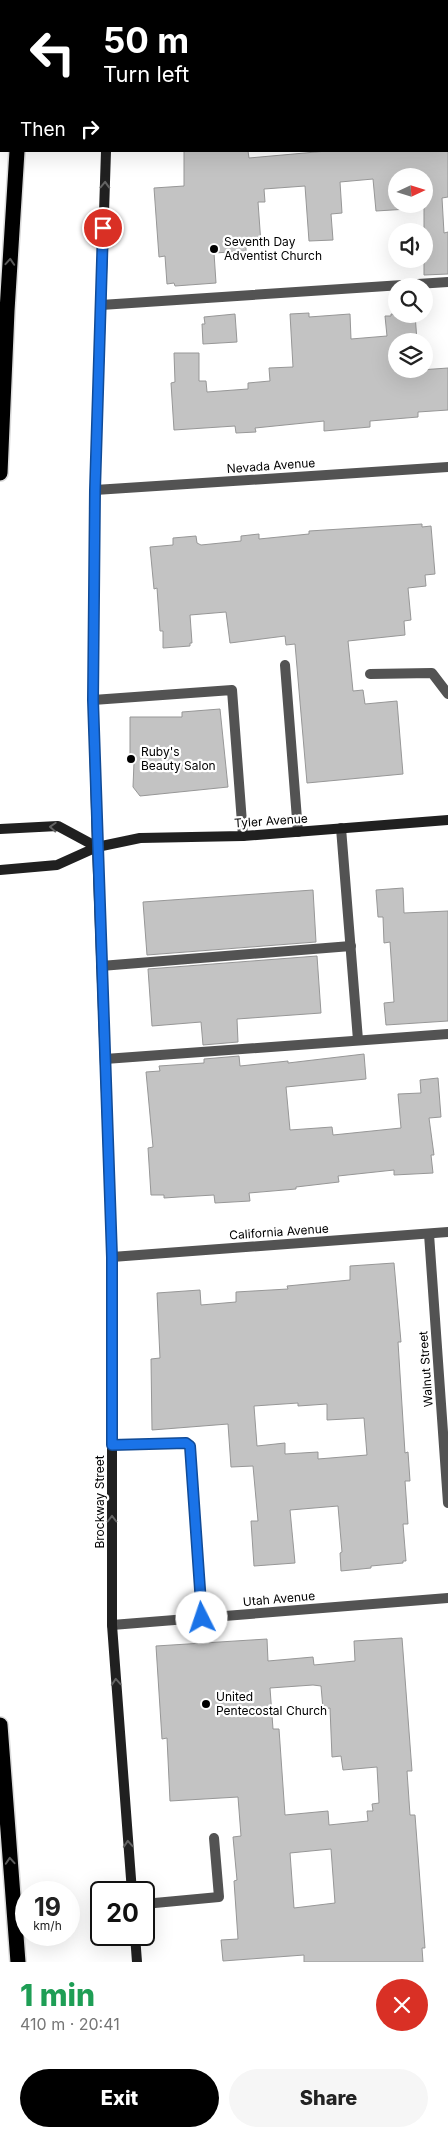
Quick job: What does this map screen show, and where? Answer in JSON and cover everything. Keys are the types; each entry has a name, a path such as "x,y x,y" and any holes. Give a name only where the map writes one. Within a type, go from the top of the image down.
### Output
{"highway":[{"path":"0,473 7,311 17,152"},
{"path":"0,1725 18,1962"}],"street":[{"name":"Brockway Street","path":"106,152 95,490 93,700 112,1257 112,1626 131,1881"},
{"path":"101,305 448,282"},
{"name":"Nevada Avenue","path":"95,490 448,467"},
{"path":"285,665 298,832"},
{"path":"370,674 432,673 448,694"},
{"path":"93,700 232,690 242,836"},
{"name":"Tyler Avenue","path":"0,870 57,865 97,847 140,838 242,836 448,820"},
{"path":"0,829 58,826 97,847"},
{"path":"342,828 358,1040"},
{"path":"101,966 351,946"},
{"path":"105,1059 448,1034"},
{"name":"California Avenue","path":"112,1257 448,1232"},
{"name":"Walnut Street","path":"429,1234 448,1503"},
{"path":"112,1445 186,1443 190,1446 202,1618"},
{"name":"Utah Avenue","path":"112,1626 448,1598"},
{"path":"155,1903 219,1897 214,1838"},
{"path":"136,1946 137,1962"}],"building":[{"path":"184,152 248,152 249,158 316,152 448,152 448,197 442,198 444,233 448,232 448,274 424,275 424,268 433,268 433,223 424,223 424,213 433,213 433,168 388,168 388,210 376,211 373,179 340,182 342,213 331,214 333,240 309,241 305,186 264,189 265,202 258,202 261,244 246,245 246,251 214,253 216,283 175,286 174,283 167,284 165,256 159,257 154,188 184,186"},
{"path":"309,313 309,317 350,314 351,339 387,336 385,316 388,316 388,323 416,323 416,333 388,333 388,378 433,378 433,369 448,368 448,410 418,412 418,417 370,421 370,427 324,431 324,421 255,428 256,432 236,433 235,426 174,430 171,383 175,382 174,353 199,353 199,381 206,381 207,392 248,389 248,383 270,381 269,368 293,367 290,314"},
{"path":"235,314 237,342 203,344 202,324 205,324 204,317"},
{"path":"422,524 422,527 431,526 435,574 425,575 426,586 408,588 411,620 404,621 405,635 348,641 353,691 363,690 365,704 397,701 403,774 307,783 295,644 286,645 285,636 230,643 226,612 190,615 192,643 190,643 190,646 163,648 163,631 160,631 157,588 154,589 150,547 173,545 173,538 196,536 197,543 201,545 241,541 241,536 259,534 259,539 309,534 309,531"},
{"path":"220,709 228,787 140,796 133,787 134,762 130,762 130,717 182,717 182,712"},
{"path":"403,888 404,913 448,911 448,1021 386,1025 384,1003 394,1002 390,942 384,943 383,917 378,917 376,890"},
{"path":"313,890 316,942 147,955 143,902"},
{"path":"317,956 321,1013 237,1019 238,1042 203,1045 201,1022 152,1026 148,969"},
{"path":"364,1054 366,1079 286,1087 290,1130 332,1127 333,1135 401,1128 398,1094 421,1093 420,1080 438,1078 441,1117 429,1118 434,1155 431,1155 433,1173 394,1175 394,1170 338,1176 339,1182 296,1187 296,1189 249,1193 250,1201 215,1203 214,1195 164,1198 164,1195 151,1195 148,1148 153,1147 146,1072 160,1071 159,1066 204,1063 204,1059 239,1056 240,1066 288,1061 288,1063"},
{"path":"394,1263 401,1342 398,1342 405,1453 408,1452 410,1481 405,1481 408,1524 403,1524 406,1561 403,1561 403,1563 371,1566 371,1568 341,1571 340,1553 342,1552 338,1506 290,1510 295,1563 254,1566 251,1521 258,1521 253,1466 231,1467 228,1424 152,1430 151,1359 160,1358 157,1293 200,1290 201,1305 236,1302 236,1292 288,1289 287,1286 350,1280 350,1266","holes":["298,1403 298,1406 327,1404 327,1420 364,1418 367,1455 318,1459 318,1452 285,1454 285,1443 257,1446 254,1406"]},
{"path":"402,1638 412,1771 407,1771 410,1815 415,1815 425,1948 422,1948 423,1962 304,1962 304,1955 223,1961 221,1940 238,1939 234,1881 237,1880 233,1837 241,1836 238,1797 170,1801 167,1738 162,1739 156,1646 267,1639 268,1661 313,1657 314,1665 355,1661 354,1641","holes":["321,1686 323,1709 330,1708 332,1757 341,1756 343,1770 377,1767 379,1803 372,1804 373,1811 367,1811 368,1821 329,1825 328,1811 285,1815 279,1729 273,1729 270,1688","331,1849 335,1903 294,1908 290,1853"]}],"place":[{"name":"Seventh Day Adventist Church","path":"214,249"},
{"name":"Ruby's Beauty Salon","path":"131,759"},
{"name":"United Pentecostal Church","path":"206,1704"}],"route":[{"path":"103,228 95,490 93,700 112,1257 112,1445 186,1443 190,1446 202,1618"}]}
